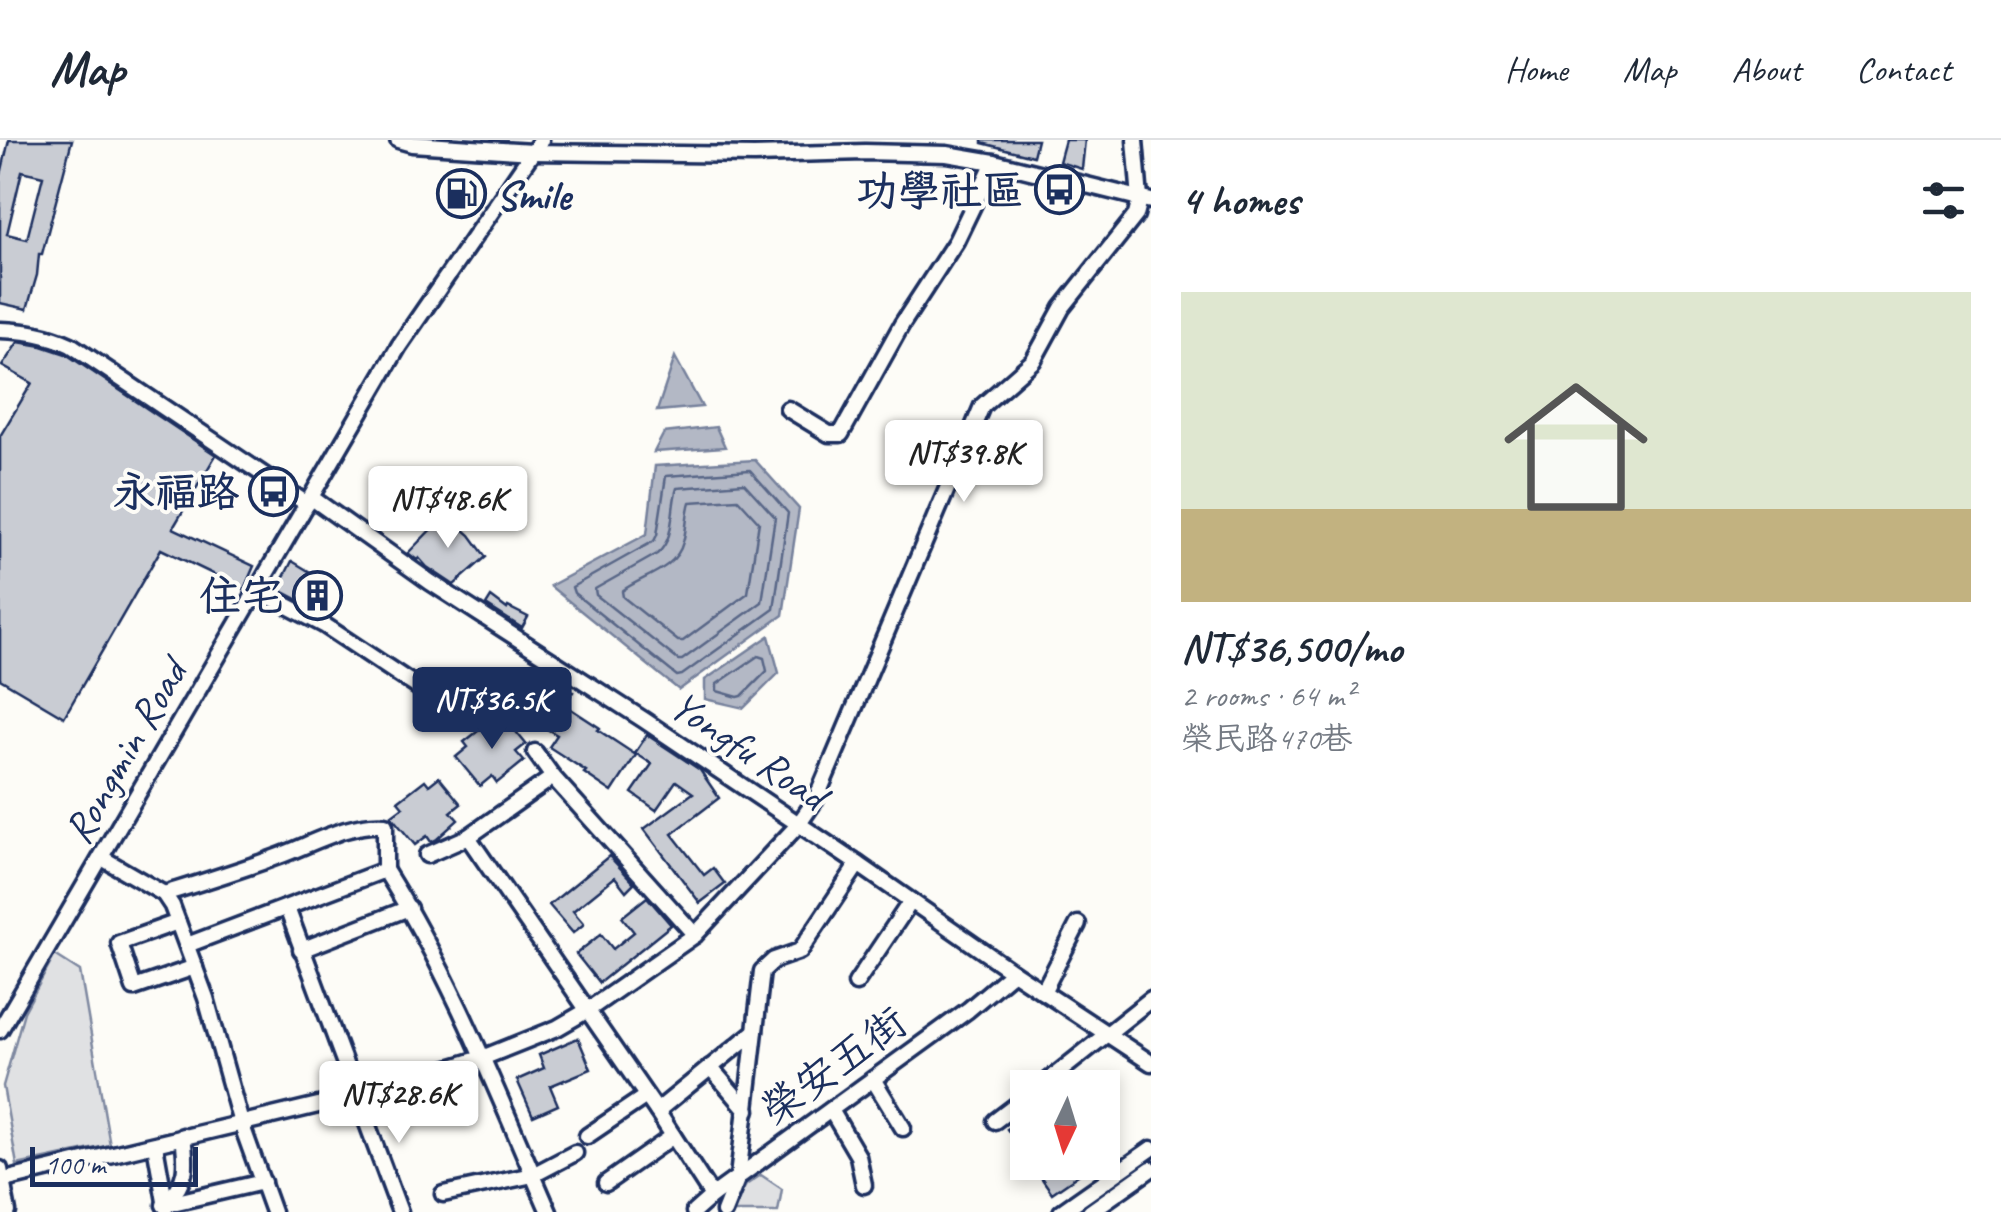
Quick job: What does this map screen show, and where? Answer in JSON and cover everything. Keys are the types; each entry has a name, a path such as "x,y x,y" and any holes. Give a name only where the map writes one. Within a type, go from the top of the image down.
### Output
{"street":[{"path":"398,140 412,144 754,155 955,148 994,162 1146,200"},
{"path":"8,1212 1,1177 356,1096 482,1058 557,1028 694,935 798,826 816,798 982,406 1033,361 1062,308 1146,200 1135,140"},
{"name":"Rongmin Road","path":"0,1030 399,346 537,146"},
{"path":"788,410 829,434 840,434 902,324 956,241 994,162"},
{"name":"Yongfu Road","path":"0,330 31,331 71,345 307,504 312,498 430,582 644,720 1151,1063"},
{"path":"257,590 324,626 431,696 474,718"},
{"path":"535,752 694,935"},
{"path":"427,855 468,837 553,776"},
{"path":"164,894 348,830 385,825 385,870 409,908 482,1058 549,1212"},
{"path":"468,837 712,1196"},
{"path":"102,858 164,894 172,906 206,998 241,1123 273,1212"},
{"path":"724,1212 738,1177 762,971 774,960 800,951 858,864"},
{"path":"187,945 385,870"},
{"path":"856,983 911,901"},
{"path":"287,908 400,1212"},
{"path":"301,950 409,908"},
{"path":"178,922 119,944 134,988 195,967"},
{"path":"1043,992 1078,924"},
{"name":"榮安五街","path":"694,1212 968,1010 1013,972"},
{"path":"1062,1070 1151,999"},
{"path":"657,1111 755,1030"},
{"path":"710,1066 747,1110"},
{"path":"873,1079 903,1128"},
{"path":"587,1136 646,1096"},
{"path":"831,1110 858,1156 864,1185"},
{"path":"995,1121 1010,1110"},
{"path":"165,1210 178,1191 187,1166 183,1136"},
{"path":"606,1182 673,1136"},
{"path":"154,1145 165,1210"},
{"path":"1061,1212 1151,1150"},
{"path":"443,1194 532,1174 575,1152"},
{"path":"1090,1212 1151,1169"},
{"path":"165,1210 262,1182"}],"shaded area":[{"path":"55,955 80,971 110,1145 17,1165 3,1086 24,1012"},
{"path":"761,1175 782,1189 778,1212 731,1212 746,1185"}],"water":[{"path":"675,357 702,407 657,411"},
{"path":"716,427 725,447 654,452 664,433"},
{"path":"755,460 799,509 783,615 679,690 550,586 647,534 655,466"},
{"path":"769,636 779,673 744,708 705,699 705,680"}],"building":[{"path":"9,140 72,140 27,309 0,303 0,179","holes":["22,171 43,176 27,239 7,234"]},
{"path":"982,140 1037,140 1033,156"},
{"path":"1065,140 1085,140 1082,169 1059,162"},
{"path":"18,342 66,354 216,455 173,528 254,566 244,589 161,549 64,717 0,679 0,436 32,383 2,366"},
{"path":"446,514 470,535 486,557 454,585 408,553"},
{"path":"292,561 335,587 322,612 278,589"},
{"path":"491,597 528,617 522,628 486,605"},
{"path":"547,676 573,692 565,705 636,755 612,792 549,747 557,735 523,715"},
{"path":"504,717 526,744 516,752 524,761 497,783 492,776 480,786 456,757 468,747 464,742 491,721 495,726"},
{"path":"647,735 700,770 719,798 672,834 704,875 713,868 725,884 700,903 644,829 693,793 676,781 656,810 632,793 652,764 635,753"},
{"path":"439,777 461,804 451,812 458,820 437,839 431,842 427,836 415,845 391,816 403,807 398,801 425,780 429,785"},
{"path":"609,856 634,883 626,891 615,877 573,911 584,924 573,933 549,905"},
{"path":"647,897 671,925 599,983 576,954 601,934 613,949 634,932 622,917"},
{"path":"578,1038 591,1069 550,1086 558,1105 533,1116 517,1080 544,1068 539,1055"},
{"path":"1043,1180 1071,1180 1052,1193"}],"place":[{"name":"功學社區","path":"1059,190"},
{"name":"Smile","path":"461,194"},
{"name":"永福路","path":"274,491"},
{"name":"住宅","path":"318,595"}]}
